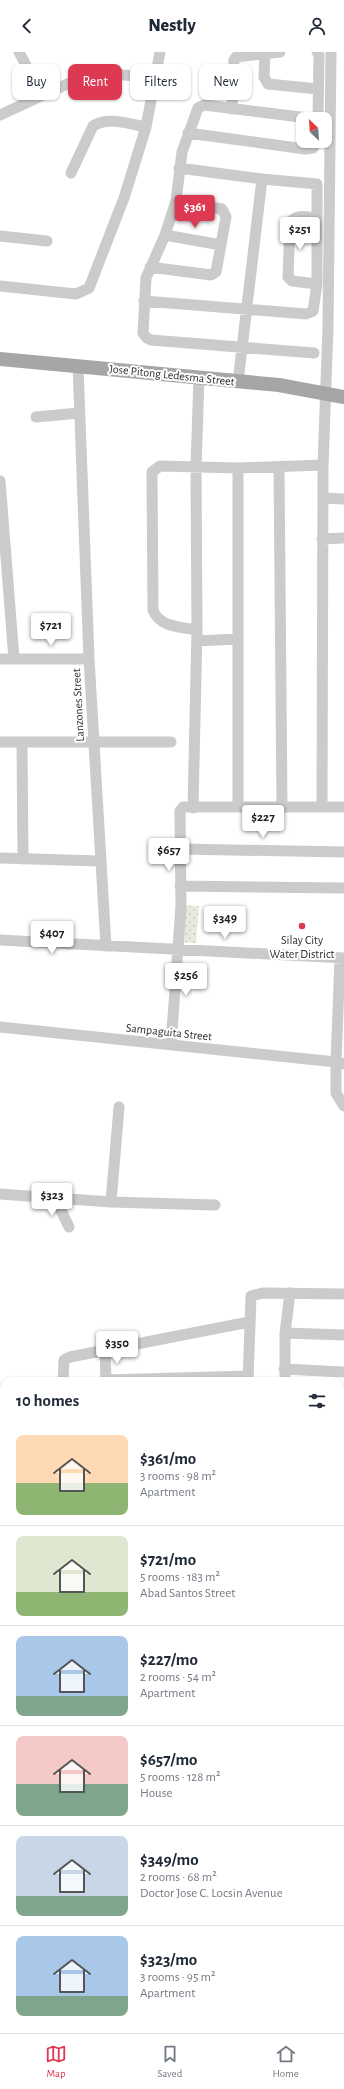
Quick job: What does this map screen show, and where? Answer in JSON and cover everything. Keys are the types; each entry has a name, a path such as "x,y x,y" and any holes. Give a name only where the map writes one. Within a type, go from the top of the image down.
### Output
{"main road":[{"name":"Jose Pitong Ledesma Street","path":"0,358 279,385 344,397"}],"street":[{"path":"19,52 25,64"},
{"path":"158,64 160,52"},
{"path":"232,109 234,60 240,56 280,52"},
{"path":"317,52 319,55 317,112"},
{"path":"322,806 322,498 328,328 331,52"},
{"path":"265,53 264,76 268,84 318,89"},
{"path":"60,88 91,73 130,75"},
{"path":"0,115 33,100"},
{"path":"0,286 76,294 89,288 124,198 146,127 151,100"},
{"path":"296,117 201,106 188,133 179,168 176,200 164,236 146,278 143,333 151,340 243,346 314,353"},
{"path":"71,172 93,126 98,122 106,121 146,127"},
{"path":"188,133 296,148"},
{"path":"298,148 313,148"},
{"path":"179,168 262,179 329,185"},
{"path":"238,382 262,179"},
{"path":"144,301 247,311 310,313 313,311 317,284 317,184"},
{"path":"150,267 211,275 216,272 218,268 226,217 222,209 176,200"},
{"path":"317,218 296,217 292,219 290,224 288,277 292,281 317,284"},
{"path":"0,236 47,241"},
{"path":"164,236 221,245"},
{"name":"Lanzones Street","path":"78,366 89,659 99,861 106,946"},
{"path":"194,808 197,636 196,467 199,378"},
{"path":"36,417 79,413"},
{"path":"238,640 197,636 163,623 155,616 153,610 152,472 160,466 238,468 323,465"},
{"path":"279,467 282,808"},
{"path":"238,468 238,807"},
{"path":"0,481 14,659"},
{"path":"322,498 344,499"},
{"path":"322,539 344,538"},
{"path":"0,659 89,659"},
{"path":"0,742 171,742"},
{"path":"22,742 23,859"},
{"path":"171,1045 180,886 180,811 183,807 344,807"},
{"path":"181,849 344,852"},
{"path":"0,858 99,861"},
{"path":"180,886 344,888"},
{"path":"0,940 106,946 177,948 342,958 340,1063 336,1093 344,1106"},
{"name":"Sampaguita Street","path":"0,1027 340,1063"},
{"path":"111,1202 119,1107"},
{"path":"0,1194 111,1202 215,1205"},
{"path":"55,1198 69,1227"},
{"path":"248,1377 251,1296 263,1293 344,1294"},
{"path":"285,1377 285,1333 290,1293"},
{"path":"63,1377 64,1360 105,1349 249,1322"},
{"path":"285,1333 344,1335"},
{"path":"105,1349 106,1377"},
{"path":"284,1369 344,1372"}],"green space":[{"path":"183,905 199,906 196,943 180,942"}],"place":[{"name":"Silay City Water District","path":"302,926"}]}
